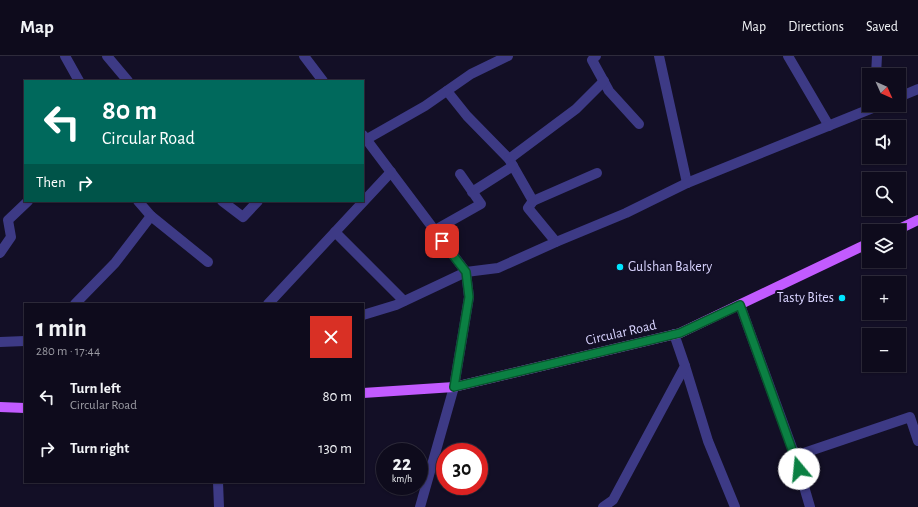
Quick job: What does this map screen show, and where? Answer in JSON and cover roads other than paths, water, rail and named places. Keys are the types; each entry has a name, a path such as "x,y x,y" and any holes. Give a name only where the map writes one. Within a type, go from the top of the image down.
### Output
{"main road":[{"path":"906,226 918,220"},
{"name":"Circular Road","path":"364,393 454,387 680,333 862,246"},
{"path":"0,407 24,408"}],"street":[{"path":"65,56 78,80"},
{"path":"107,56 127,80"},
{"path":"304,56 322,80"},
{"path":"420,507 454,387 469,297 466,272 365,137 425,106 472,74 508,56"},
{"path":"596,56 592,60 609,91 639,124"},
{"path":"659,56 687,183"},
{"path":"788,56 829,126"},
{"path":"876,68 877,56"},
{"path":"472,192 576,109 604,81"},
{"path":"906,94 918,89"},
{"path":"447,91 511,162 533,200"},
{"path":"364,315 396,305 466,272 498,268 556,242 626,214 687,183 862,112"},
{"path":"364,201 391,172"},
{"path":"556,242 528,208 533,200 597,172"},
{"path":"435,230 481,204 460,174"},
{"path":"0,253 12,237 8,220 27,202"},
{"path":"139,202 151,216 208,262"},
{"path":"223,202 243,216 257,202"},
{"path":"269,303 363,202"},
{"path":"76,303 115,263 151,216"},
{"path":"335,232 404,301"},
{"path":"740,305 795,456 810,507"},
{"path":"674,334 708,441 735,507"},
{"path":"0,342 24,341"},
{"path":"603,507 613,500 685,366"},
{"path":"795,456 910,417 918,441"},
{"path":"218,483 219,507"}],"place":[{"name":"Gulshan Bakery","path":"620,267"},
{"name":"Tasty Bites","path":"842,298"}]}
